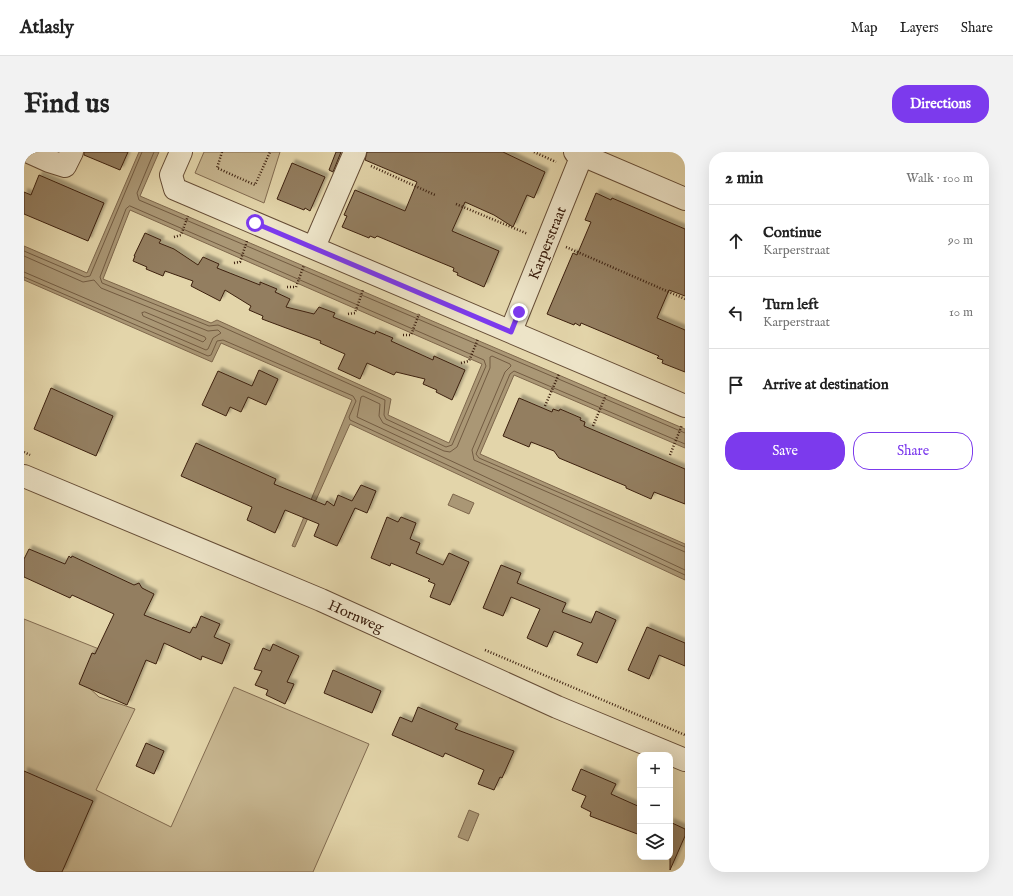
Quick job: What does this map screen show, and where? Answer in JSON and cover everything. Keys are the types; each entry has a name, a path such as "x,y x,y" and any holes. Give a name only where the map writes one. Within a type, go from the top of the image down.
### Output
{"street":[{"path":"29,152 49,161 69,159"},
{"path":"181,152 171,175 175,189 310,254 511,332 685,406"},
{"path":"310,254 354,155"},
{"path":"587,155 685,199"},
{"name":"Karperstraat","path":"511,332 546,245 587,155"},
{"name":"Hornweg","path":"24,476 307,594 557,706 685,760"}],"path":[{"path":"222,152 217,168 255,185 270,152"},
{"path":"354,155 435,195"},
{"path":"456,204 546,245 560,257 565,246 685,299"},
{"path":"174,236 182,235 190,210"},
{"path":"234,263 240,262 248,236"},
{"path":"287,287 296,287 310,254"},
{"path":"348,314 355,313 365,286"},
{"path":"403,336 411,335 421,310"},
{"path":"461,363 469,361 479,336"},
{"path":"545,406 561,369"},
{"path":"593,426 599,415 608,390"},
{"path":"670,455 685,419"}],"shaded area":[{"path":"204,152 280,152 264,203 195,173"},
{"path":"24,619 99,649 85,684 99,697 135,709 96,790 171,827 234,687 369,744 313,872 60,872 24,776"}],"water":[{"path":"139,152 159,152 140,196 685,429 685,448 514,375 480,454 685,544 685,580 350,424 295,547 292,546 352,400 221,343 212,362 24,280 24,246 87,273","holes":["130,210 482,364 449,443 388,415 391,399 217,320 211,323 103,279"]},
{"path":"453,494 474,503 469,514 448,505"},
{"path":"469,810 479,814 468,841 458,837"}],"building":[{"path":"84,152 128,152 120,170 84,155"},
{"path":"336,152 341,152 333,172 329,170"},
{"path":"367,152 503,152 545,172 534,198 527,195 513,227 494,215 465,202 452,231 499,251 484,287 457,275 458,273 453,271 454,268 377,236 375,238 370,236 369,238 342,227 347,216 344,215 355,190 405,211 417,182 365,160"},
{"path":"292,163 325,177 310,211 277,199"},
{"path":"39,175 104,203 88,241 24,214 24,192 31,195"},
{"path":"596,193 611,200 612,198 685,229 685,296 669,290 657,318 685,330 685,372 662,363 663,360 657,358 659,356 612,336 581,323 580,326 575,323 574,325 547,314 573,253 577,255 591,222 585,220"},
{"path":"145,233 161,240 159,243 174,249 198,265 203,257 219,264 217,268 260,285 260,282 277,289 275,292 290,299 286,307 314,314 319,307 335,313 333,317 375,334 376,331 393,338 391,341 433,360 434,356 465,370 452,400 436,392 437,390 423,384 425,379 396,372 394,375 367,363 360,379 338,369 345,354 320,343 321,341 262,319 263,316 249,310 251,306 225,290 220,301 191,286 193,281 165,271 163,276 146,269 147,267 133,261"},
{"path":"259,370 278,379 266,405 248,397 241,412 230,407 226,416 202,405 218,371 252,386"},
{"path":"51,388 113,416 96,456 34,429"},
{"path":"519,398 552,412 553,409 559,411 560,409 581,418 580,420 585,422 584,426 685,469 685,504 654,492 651,499 626,488 626,486 559,458 554,451 531,442 529,447 503,436"},
{"path":"196,443 276,479 274,484 325,505 327,501 334,506 338,495 352,501 361,485 376,491 367,513 355,508 337,546 314,536 319,524 285,510 275,533 247,520 252,507 181,476"},
{"path":"387,517 398,522 401,517 416,523 410,539 420,543 416,553 443,565 449,553 469,562 450,605 430,597 435,584 428,581 430,579 391,563 390,566 371,558"},
{"path":"29,549 65,564 69,556 71,558 72,556 134,585 139,583 142,588 154,594 144,615 190,633 193,627 196,628 201,616 220,624 214,637 230,644 222,664 202,656 201,660 164,643 156,664 146,660 127,705 79,684 92,653 95,654 114,614 72,595 70,598 24,577 24,559"},
{"path":"501,565 521,573 517,583 566,603 562,612 591,623 596,611 616,620 597,663 577,655 583,643 554,631 547,647 527,638 540,609 511,597 503,616 483,608"},
{"path":"647,627 685,643 685,666 659,655 649,679 628,670"},
{"path":"273,644 299,656 287,682 294,684 285,704 266,695 268,690 255,685 262,671 254,669 263,648 270,651"},
{"path":"333,670 381,691 372,713 324,693"},
{"path":"418,707 458,724 455,729 514,751 502,778 500,777 494,790 478,784 484,770 445,753 443,757 392,735 400,717 412,722"},
{"path":"146,743 164,751 154,774 136,766"},
{"path":"581,769 616,784 611,794 637,806 637,834 590,816 591,812 581,807 586,796 572,790"},
{"path":"24,771 93,801 62,872 24,872"},
{"path":"673,823 685,829 685,836 670,870 670,860 673,860"}],"route":[{"path":"255,223 511,332 519,312"}]}
